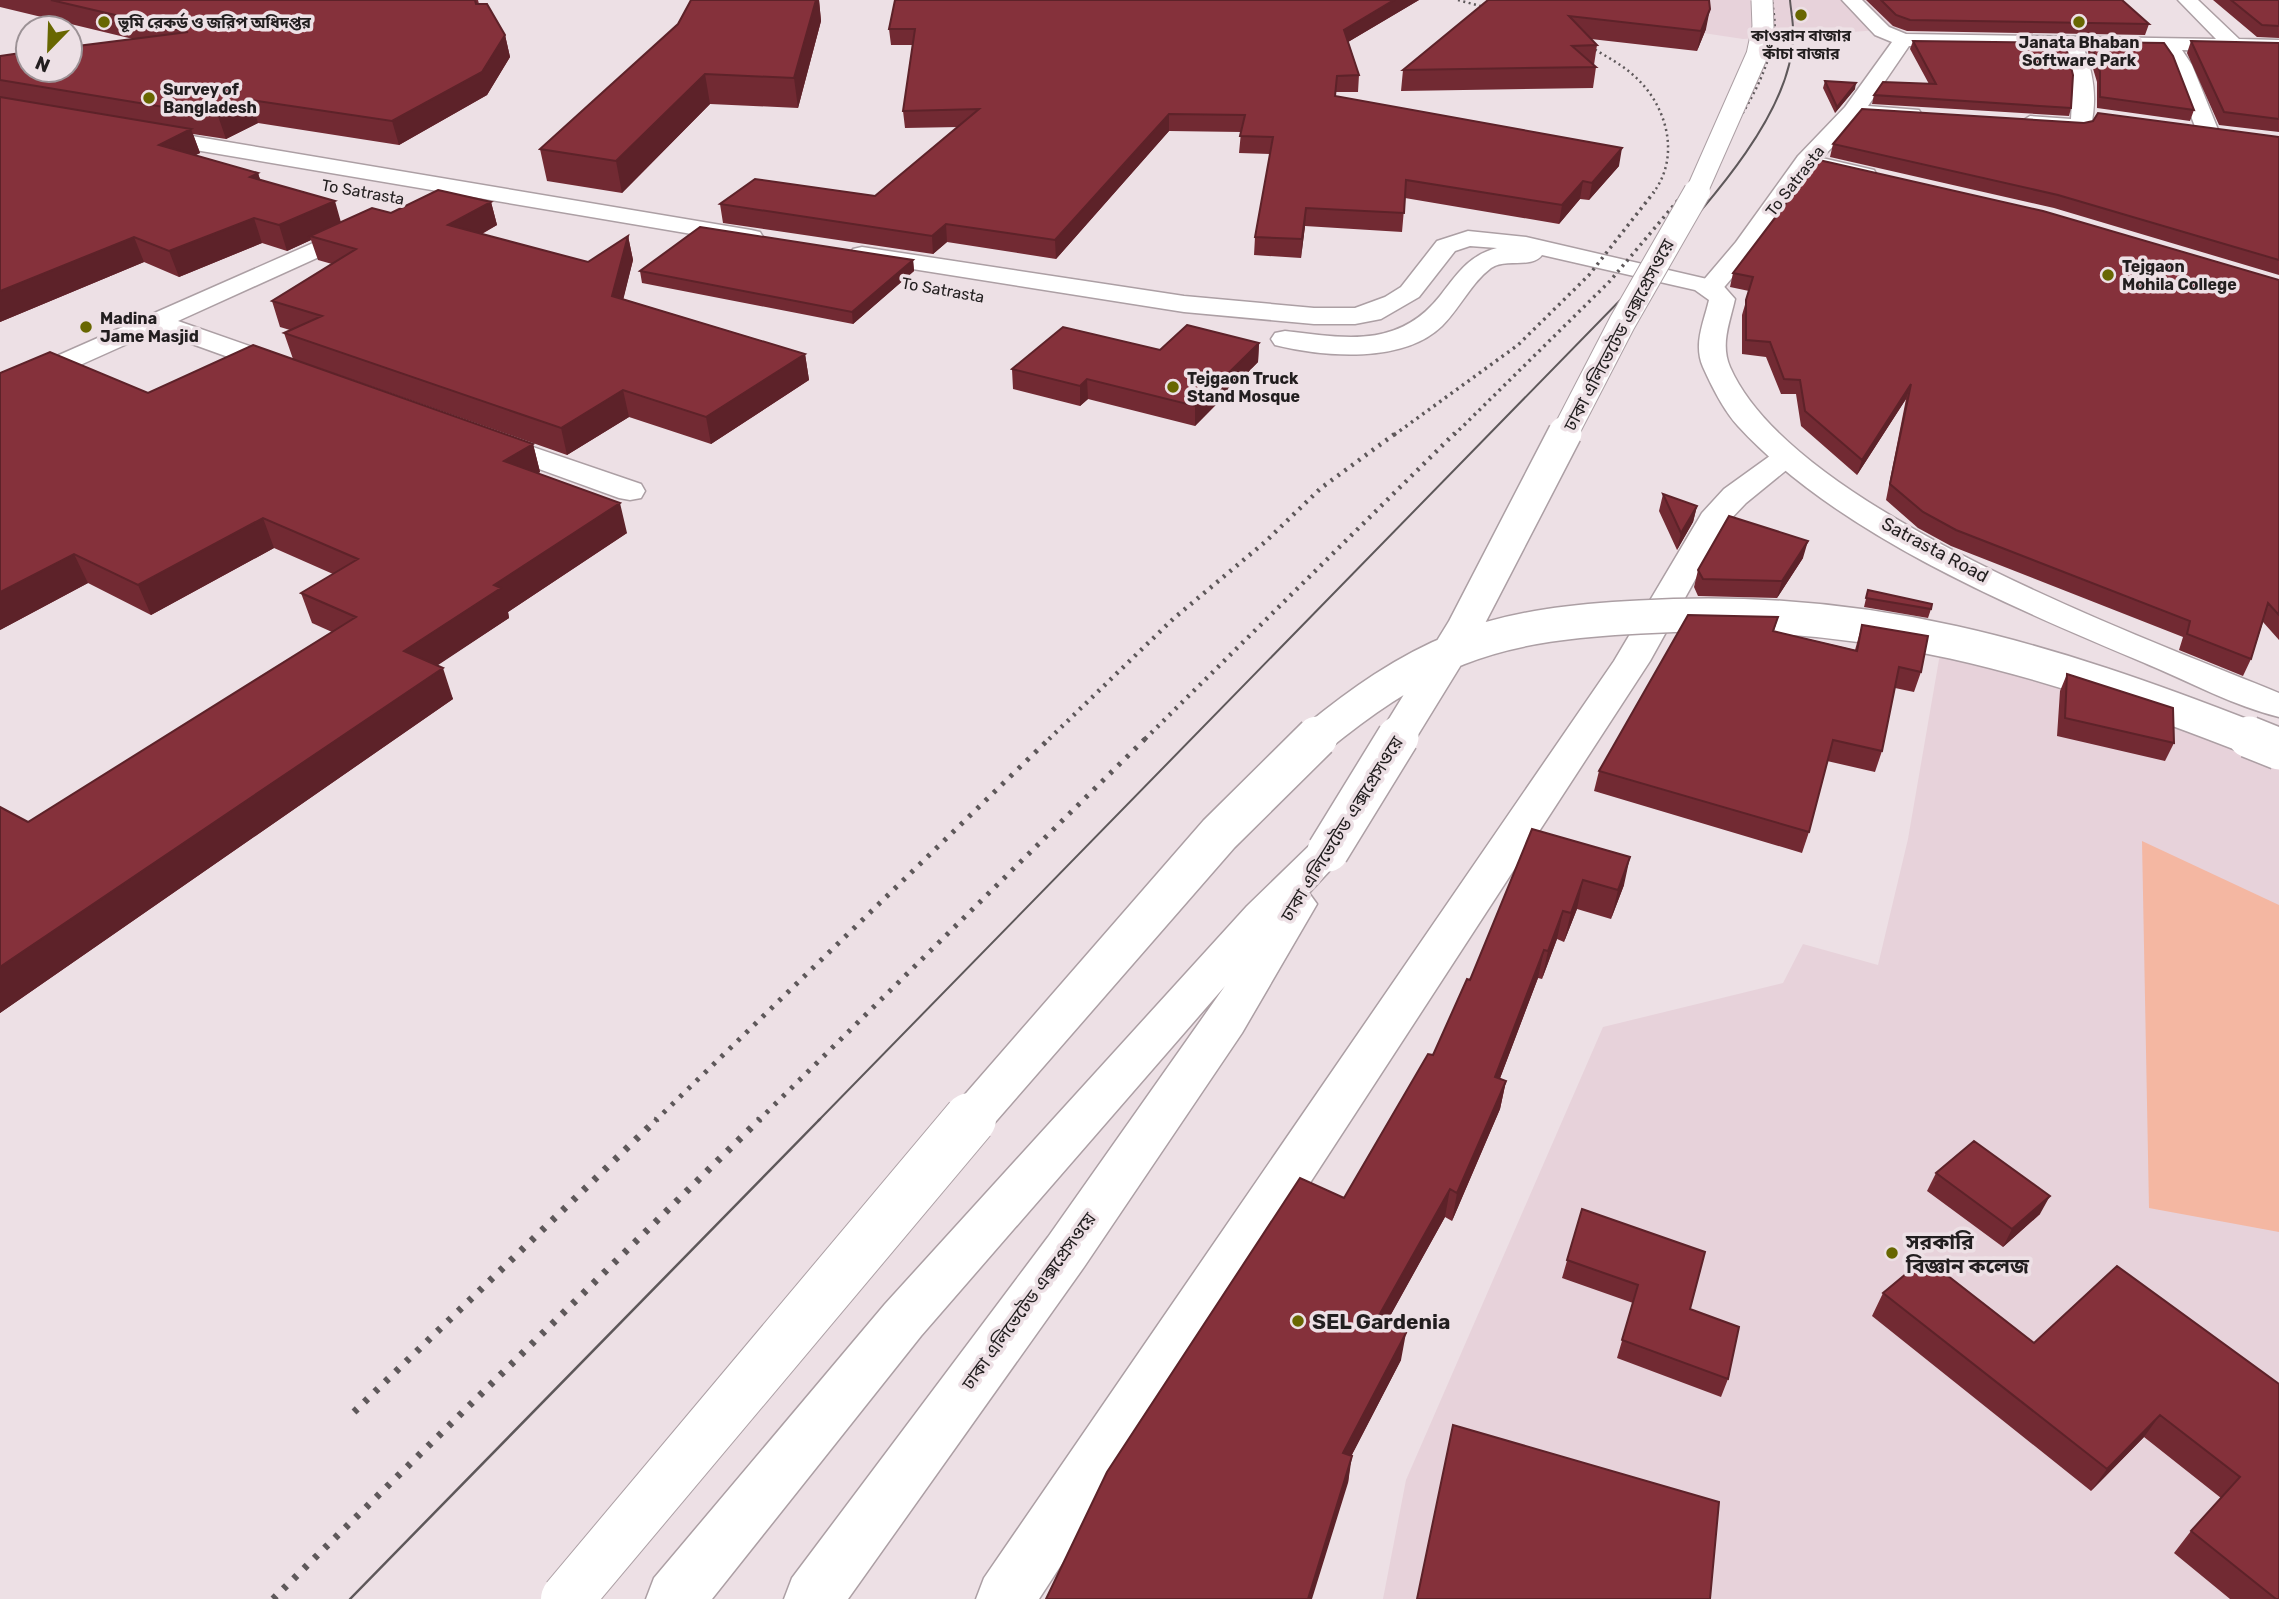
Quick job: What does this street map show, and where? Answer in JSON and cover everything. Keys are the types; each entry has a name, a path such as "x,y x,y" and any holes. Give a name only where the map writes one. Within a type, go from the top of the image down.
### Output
{"main road":[{"name":"ঢাকা এলিভেটেড এক্সপ্রেসওয়ে","path":"813,1599 1066,1252 1226,1021 1463,630 1622,323 1704,180 1757,55 1763,27 1762,0"},
{"path":"1851,0 1882,31 1903,40 2279,46"},
{"path":"2187,0 2233,45"},
{"name":"To Satrasta","path":"1711,287 1745,247 1806,161 1853,112 1903,40"},
{"path":"2015,122 2080,126 2083,115 2084,73 2071,41"},
{"path":"2168,44 2182,65 2207,132"},
{"path":"1853,112 1935,117"},
{"path":"2083,115 2111,119"},
{"path":"2180,128 2231,135"},
{"name":"To Satrasta","path":"122,140 446,186 769,250 413,205 122,140"},
{"path":"1806,161 1889,181"},
{"path":"413,205 446,186"},
{"path":"0,392 158,323 382,219"},
{"path":"1023,303 1040,282 1245,311 1334,330 1394,303 1410,292 1446,246 1457,239 1494,238 1711,287"},
{"name":"To Satrasta","path":"1040,282 843,262 1023,303 1261,335 1334,330 1388,342 1423,328 1489,258 1512,254 1567,256"},
{"name":"Satrasta Road","path":"1711,287 1722,299 1712,327 1711,342 1724,387 1739,411 1785,458 1839,497 1956,562 2034,600 2279,706"},
{"path":"158,323 315,379"},
{"path":"460,430 630,491"},
{"path":"1005,1599 1624,672 1713,520 1735,496 1785,458"},
{"path":"567,1599 961,1126 1270,781 1352,710 1409,671 1454,650 1501,635 1592,621 1679,611 1807,615 1925,633 2001,651 2089,676 2279,749"},
{"path":"676,1599 903,1320 1262,916 1328,851"}],"shaded area":[{"name":"কাওরান বাজার কাঁচা বাজার","path":"1485,0 2000,0 2038,32 1881,30 1743,39"},
{"name":"সরকারি বিজ্ঞান কলেজ","path":"1941,648 1989,656 2279,765 2279,1599 1383,1599 1406,1480 1603,1027 1783,983 1803,944 1878,965 1908,839"},
{"path":"2142,841 2279,905 2279,1232 2149,1208"}],"building":[{"path":"51,0 475,0 476,4 487,4 505,35 482,72 392,121 251,100 218,116 24,84 84,84 84,45 188,32"},
{"path":"691,0 816,0 794,78 705,74 616,161 540,149 678,24"},
{"path":"895,0 1394,0 1344,30 1359,75 1337,76 1335,96 1622,148 1592,183 1583,181 1562,205 1406,180 1404,213 1306,208 1302,239 1255,237 1273,137 1240,136 1245,115 1169,114 1055,240 946,224 932,236 720,204 755,179 875,196 979,109 903,111 915,29 889,29"},
{"path":"1488,0 1709,0 1710,9 1701,31 1569,16 1597,45 1572,46 1596,67 1403,70"},
{"path":"1881,0 2122,0 2149,24 1910,20 1896,15"},
{"path":"2231,0 2279,0 2279,26 2262,25"},
{"path":"1913,41 2065,43 2073,75 2071,108 1874,95 1883,82 1936,84"},
{"path":"2191,41 2279,43 2279,119 2224,112"},
{"path":"2091,42 2164,43 2173,56 2194,110 2100,97 2100,72"},
{"path":"14,54 14,82 0,80 0,56"},
{"path":"1825,81 1856,83 1837,107"},
{"path":"0,97 191,129 159,145 258,173 250,177 335,201 279,225 254,218 169,251 134,237 0,291"},
{"path":"1862,109 2084,123 2093,121 2098,113 2279,137 2279,260 2058,195 1833,144"},
{"path":"1819,160 2043,211 2279,280 2279,615 2268,603 2251,659 2187,634 2190,621 1956,530 1923,512 1890,484 1911,384 1862,460 1805,411 1800,380 1784,379 1770,342 1746,340 1746,300 1753,277 1733,273"},
{"path":"438,190 491,202 448,225 588,262 628,236 612,296 805,354 706,417 623,390 561,428 284,333 322,316 272,301 356,249 310,236 372,208 391,213"},
{"path":"700,227 913,260 852,312 640,271"},
{"path":"1187,325 1259,343 1195,406 1087,379 1080,386 1012,369 1063,327 1160,350"},
{"path":"253,345 533,444 504,461 620,503 494,585 501,588 404,651 443,668 0,967 0,807 28,822 356,617 301,593 358,559 263,518 138,585 74,554 0,592 0,373 50,352 148,393"},
{"path":"1663,494 1697,506 1681,533"},
{"path":"1729,516 1808,541 1782,581 1703,579 1698,570"},
{"path":"1868,590 1932,604 1931,609 1866,598"},
{"path":"1688,615 1778,617 1773,631 1857,651 1862,625 1928,636 1921,672 1899,667 1882,751 1833,740 1809,832 1599,771"},
{"path":"2067,674 2173,708 2174,743 2065,718"},
{"path":"1532,829 1630,857 1618,890 1583,880 1571,913 1563,911 1548,951 1544,950 1495,1077 1506,1081 1457,1193 1450,1189 1377,1319 1406,1333 1343,1453 1352,1456 1308,1599 1046,1599 1107,1472 1300,1178 1344,1198 1428,1054 1433,1055 1467,979 1470,980"},
{"path":"1974,1141 2050,1196 2012,1229 1936,1173"},
{"path":"1582,1209 1705,1252 1690,1309 1739,1327 1728,1379 1622,1340 1638,1285 1567,1260"},
{"path":"1925,1258 2034,1343 2117,1266 2279,1384 2279,1599 2191,1531 2240,1477 2160,1415 2107,1469 1883,1293"},
{"path":"1453,1425 1719,1502 1710,1599 1417,1599"}],"tram line":[{"path":"818,1121 1634,286 1708,203 1756,137 1775,103 1788,70 1793,37 1790,0"},
{"path":"350,1599 820,1119"}],"railway":[{"path":"1458,0 1499,11"},
{"path":"1684,193 1712,158 1752,98 1762,76 1775,29 1772,0"},
{"path":"1581,41 1622,66 1640,82 1660,111 1666,127 1667,161 1662,178 1653,193"},
{"path":"1394,435 1518,345 1589,275 1654,192"},
{"path":"1454,435 1610,281 1685,192"},
{"path":"1049,739 1173,619 1265,542 1321,488 1396,433"},
{"path":"1145,739 1455,433"},
{"path":"655,1121 1051,737"},
{"path":"758,1121 1147,737"},
{"path":"354,1412 657,1119"},
{"path":"273,1599 760,1119"}],"place":[{"name":"কাওরান বাজার কাঁচা বাজার","path":"1801,15"},
{"name":"ভূমি রেকর্ড ও জরিপ অধিদপ্তর","path":"104,22"},
{"name":"Janata Bhaban Software Park","path":"2079,22"},
{"name":"Survey of Bangladesh","path":"149,98"},
{"name":"Tejgaon Mohila College","path":"2108,275"},
{"name":"Madina Jame Masjid","path":"86,327"},
{"name":"Tejgaon Truck Stand Mosque","path":"1173,387"},
{"name":"সরকারি বিজ্ঞান কলেজ","path":"1892,1253"},
{"name":"SEL Gardenia","path":"1298,1321"}]}
